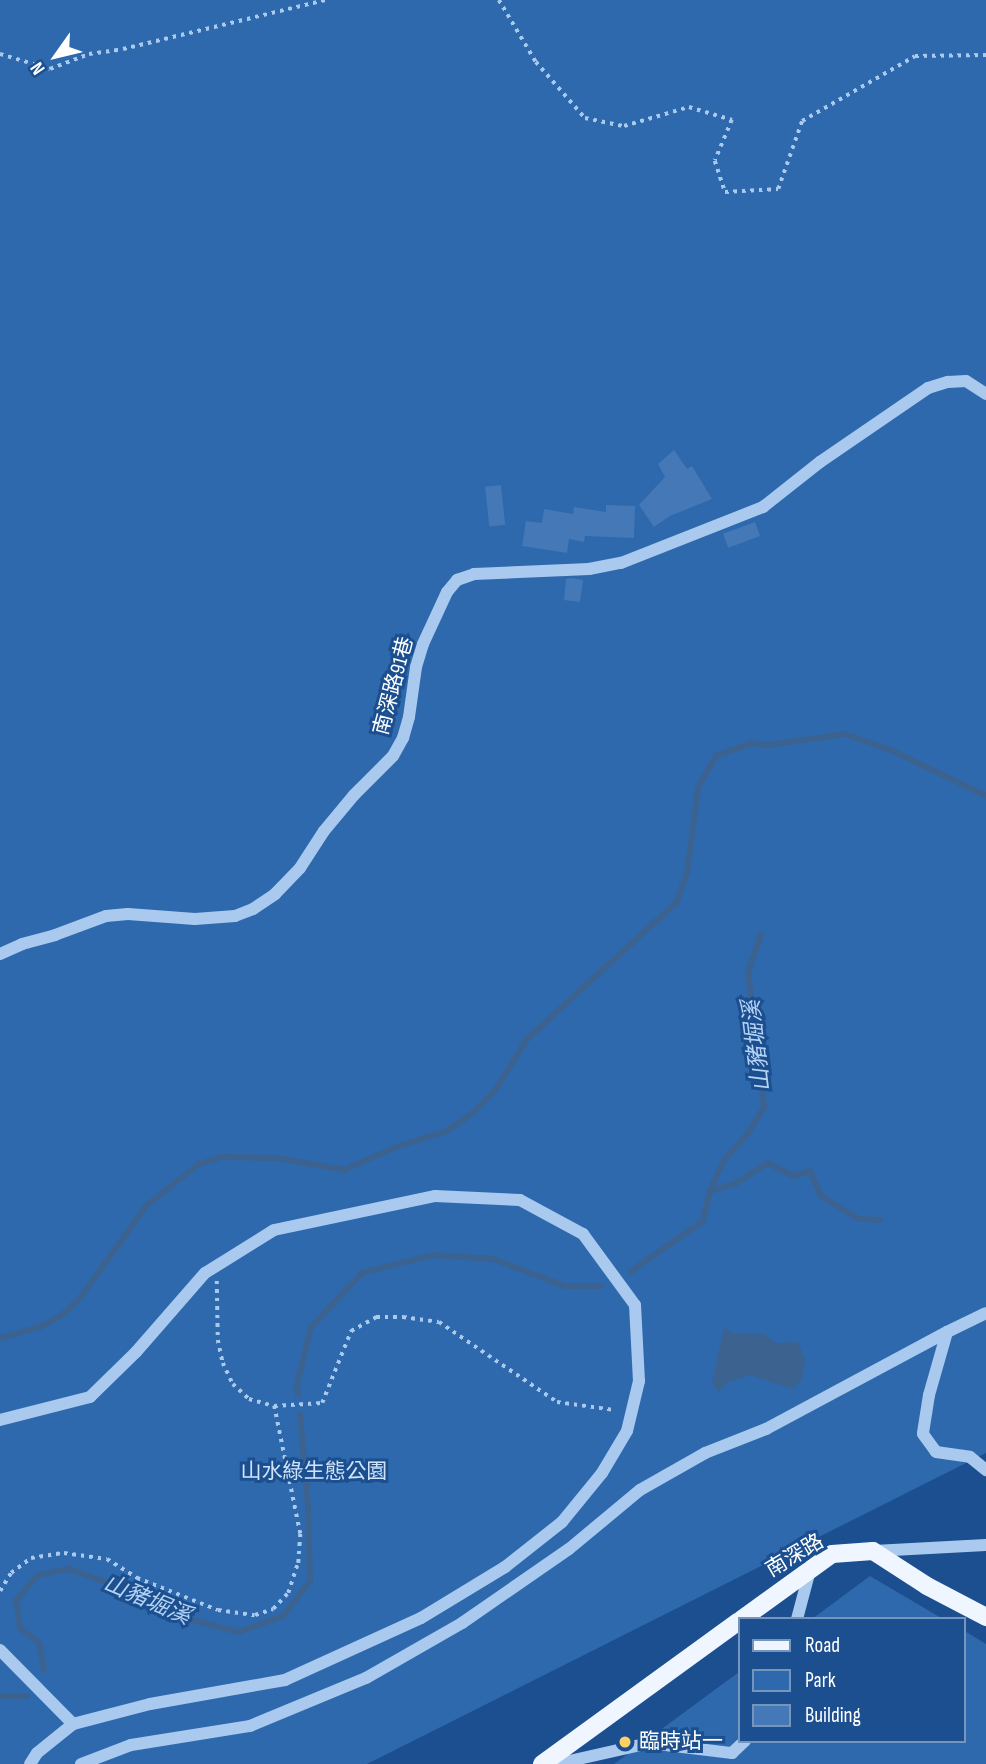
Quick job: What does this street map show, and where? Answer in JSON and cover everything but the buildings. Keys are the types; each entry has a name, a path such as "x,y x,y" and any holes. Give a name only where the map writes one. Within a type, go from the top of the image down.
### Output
{"main road":[{"name":"南深路","path":"745,1617 832,1554 873,1551"},
{"path":"873,1551 927,1586 985,1614"},
{"name":"南深路","path":"542,1764 738,1622"}],"street":[{"name":"南深路91巷","path":"0,954 106,916 128,914 195,919 235,916 253,909 275,894 300,868 324,831 354,795 393,756 403,738 409,717 416,667 423,644 447,592 457,580 474,574 607,567 621,563 763,507 820,462 928,388 948,382 965,381 986,394"},
{"path":"0,1420 90,1397 136,1352 205,1273 274,1230 435,1196 520,1200 583,1234 635,1306 639,1381 626,1431 602,1473 562,1522 505,1567 421,1618 285,1680 150,1704 73,1724 37,1753 30,1764"},
{"path":"81,1764 131,1745 250,1726 366,1678 463,1623 569,1549 640,1490 705,1453 766,1429 986,1313"},
{"path":"947,1332 929,1395 923,1434 936,1452 970,1457 986,1470"},
{"path":"873,1551 986,1545"},
{"path":"798,1617 810,1570"},
{"path":"0,1650 73,1724"},
{"path":"556,1764 649,1743 732,1753 743,1743"}],"path":[{"path":"0,54 50,69 89,54 123,49 325,0"},
{"path":"499,0 536,62 585,118 624,125 690,107 732,120 715,161 724,192 778,189 802,121 915,56 986,55"},
{"path":"217,1265 218,1340 223,1363 233,1384 249,1399 274,1406 322,1403 351,1331 376,1317 439,1322 557,1402 631,1412"},
{"path":"0,1591 11,1573 31,1558 64,1553 107,1559 138,1578 218,1610 254,1615 273,1609 288,1593 298,1563 300,1534 274,1406"}],"green space":[{"name":"山水綠生態公園","path":"0,0 986,0 986,1453 367,1764 0,1764"},
{"path":"870,1576 940,1617 815,1617"},
{"path":"965,1631 986,1644 986,1764 614,1764 738,1673 738,1743 965,1743"}],"shaded area":[{"path":"724,1328 735,1334 764,1334 776,1343 798,1342 805,1360 802,1379 792,1389 750,1375 726,1383 719,1392 712,1383"}],"waterway":[{"path":"0,1338 40,1327 61,1316 80,1298 146,1206 199,1164 222,1157 277,1158 344,1170 396,1147 447,1131 473,1113 496,1089 527,1039 676,903 687,873 698,788 716,756 751,743 768,745 845,734 891,750 986,796"},
{"name":"山豬堀溪","path":"630,1272 703,1221 710,1191 724,1160 748,1133 764,1107 748,972 761,934"},
{"path":"710,1191 736,1183 768,1163 793,1176 810,1171 821,1196 859,1219 880,1220"},
{"name":"山豬堀溪","path":"298,1394 297,1384 311,1327 362,1273 433,1255 493,1259 565,1286 601,1286"},
{"name":"山豬堀溪","path":"44,1670 40,1644 20,1628 16,1601 38,1575 69,1569 133,1592 184,1618 239,1632 283,1616 310,1581 308,1506 300,1414"},
{"name":"山豬堀溪","path":"0,1696 27,1696"}],"place":[{"name":"臨時站一","path":"625,1742"}]}
